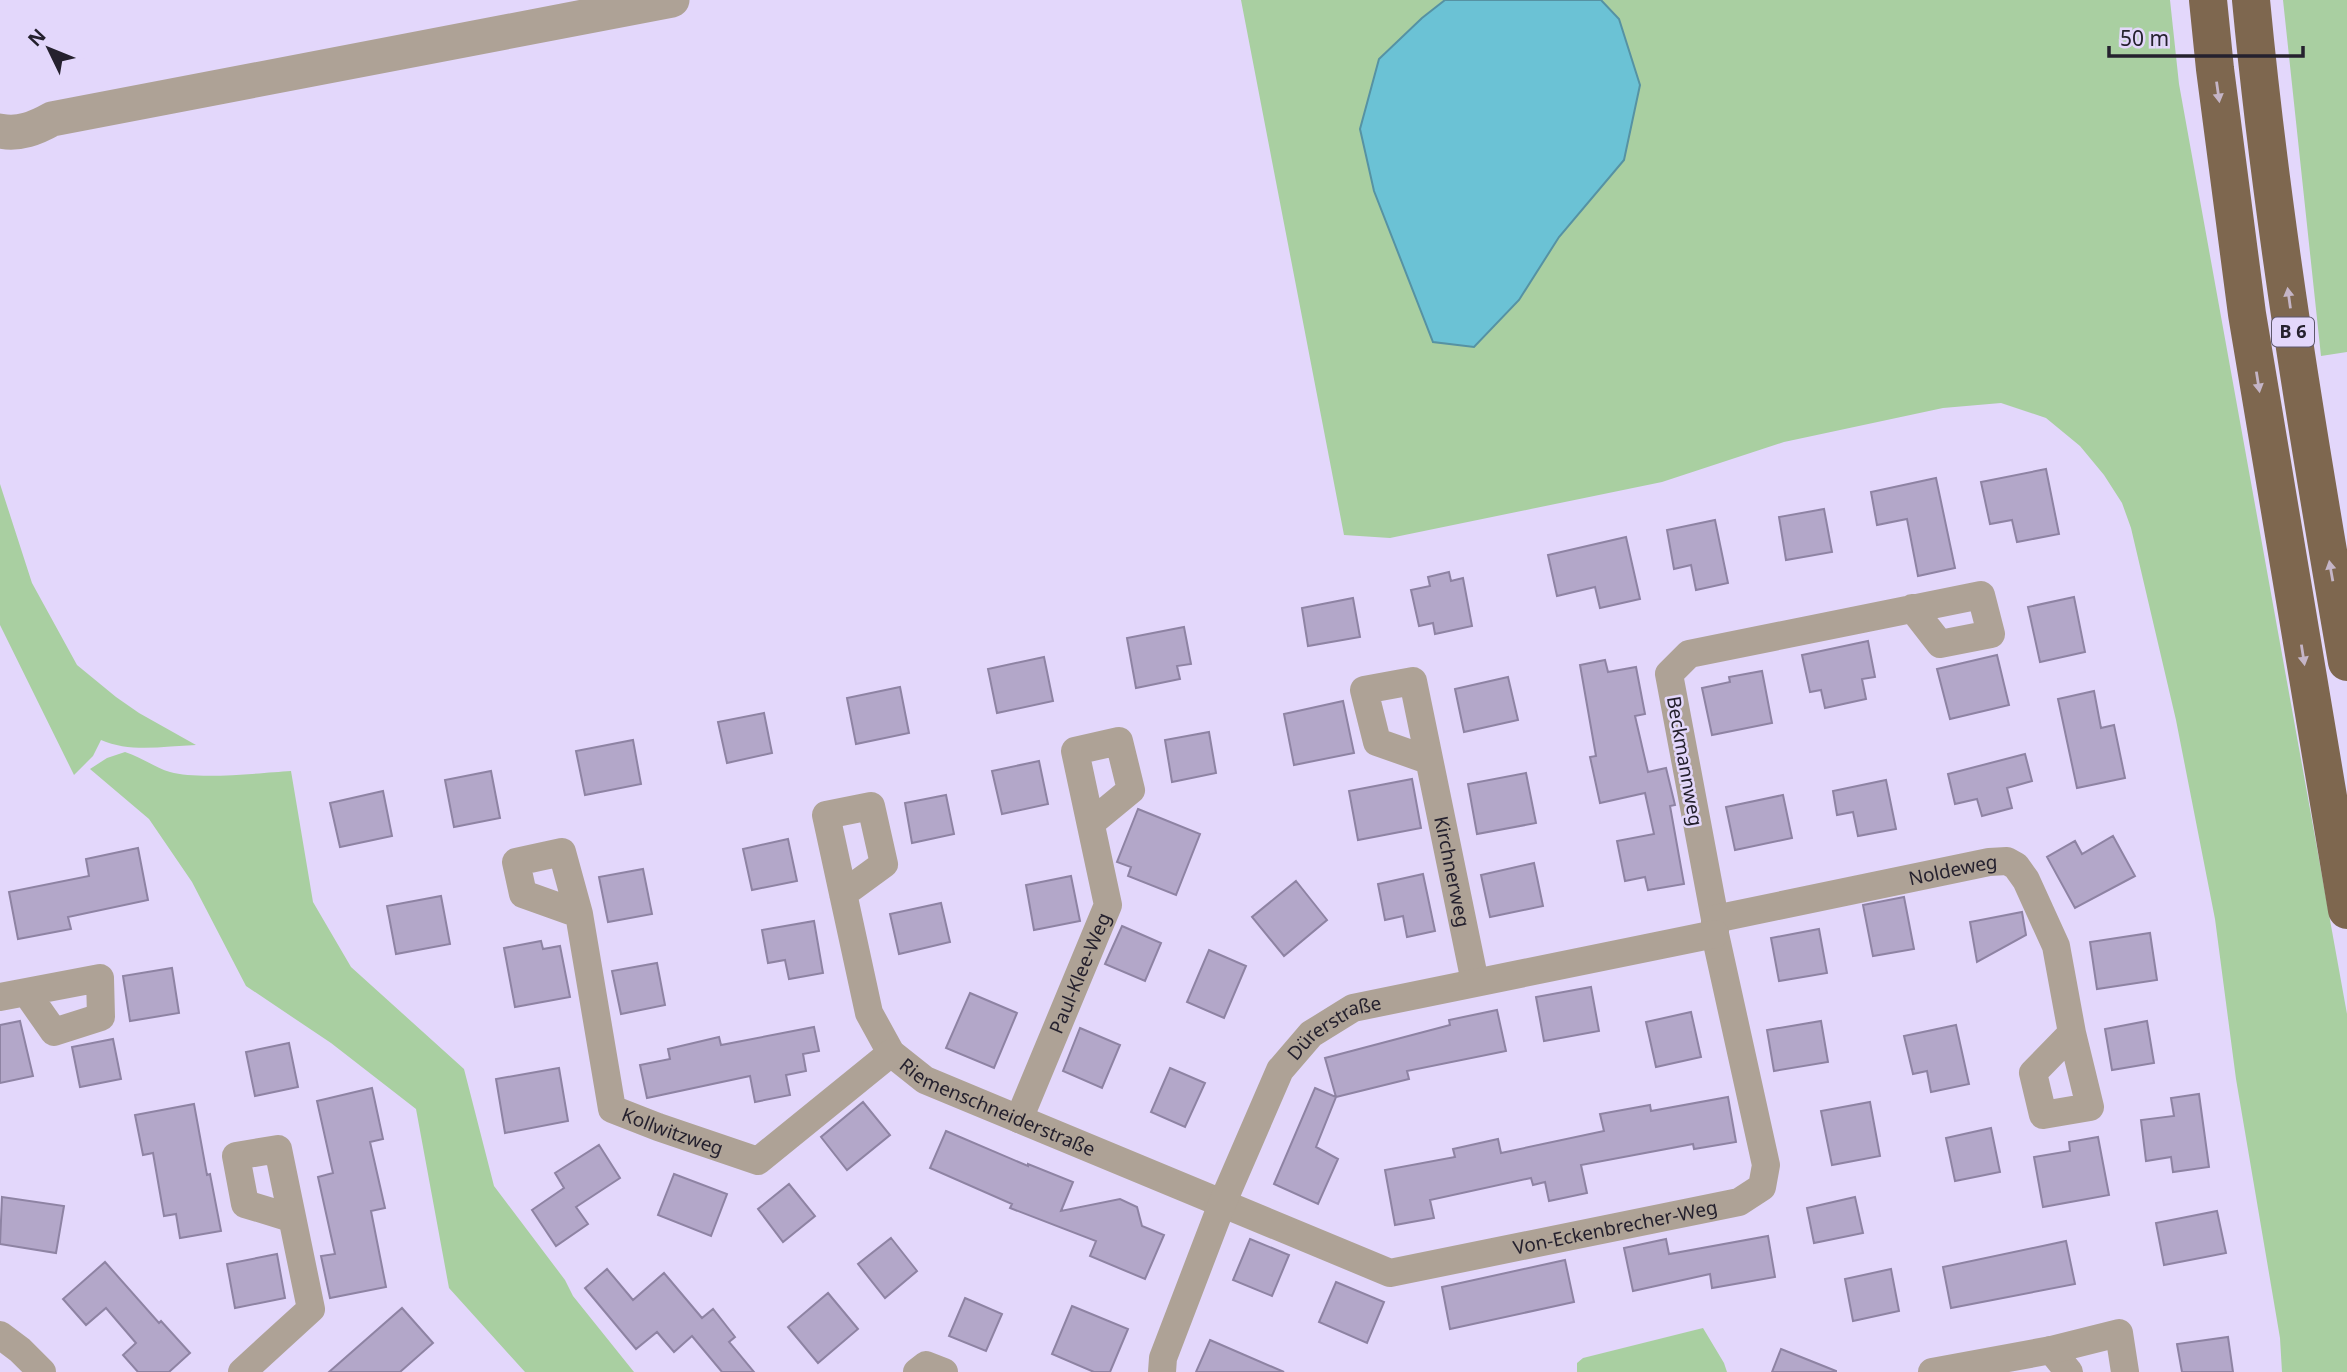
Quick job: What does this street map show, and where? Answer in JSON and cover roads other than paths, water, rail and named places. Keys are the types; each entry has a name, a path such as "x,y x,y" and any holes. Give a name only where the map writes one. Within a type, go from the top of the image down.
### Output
{"highway":[{"name":"B 6","path":"2208,0 2248,314 2347,910"},
{"name":"B 6","path":"2251,0 2256,61 2304,408 2347,662"}],"street":[{"path":"0,129 9,121 36,114 52,119 672,0"},
{"name":"Beckmannweg","path":"1715,926 1669,674 1689,654 1912,608"},
{"name":"Kirchnerweg","path":"1429,760 1475,982"},
{"name":"Paul-Klee-Weg","path":"1019,1119 1108,905 1091,823"},
{"name":"Noldeweg","path":"1715,926 1989,862 2007,861 2016,866 2026,880 2056,946 2072,1032"},
{"name":"Riemenschneiderstraße","path":"843,894 869,1013 891,1054 925,1080 1222,1204"},
{"name":"Kollwitzweg","path":"579,914 612,1109 758,1161 891,1054"},
{"name":"Dürerstraße","path":"1162,1372 1163,1358 1222,1204 1280,1070 1311,1034 1353,1008 1715,926"},
{"name":"Von-Eckenbrecher-Weg","path":"1222,1204 1390,1273 1739,1202 1762,1187 1766,1165 1715,926"},
{"path":"242,1372 311,1309 291,1218"},
{"path":"1932,1372 2051,1350 2119,1332 2125,1372"},
{"path":"0,1335 42,1372"},
{"path":"2051,1350 2069,1372"},
{"path":"917,1372 926,1365 944,1372"}]}
